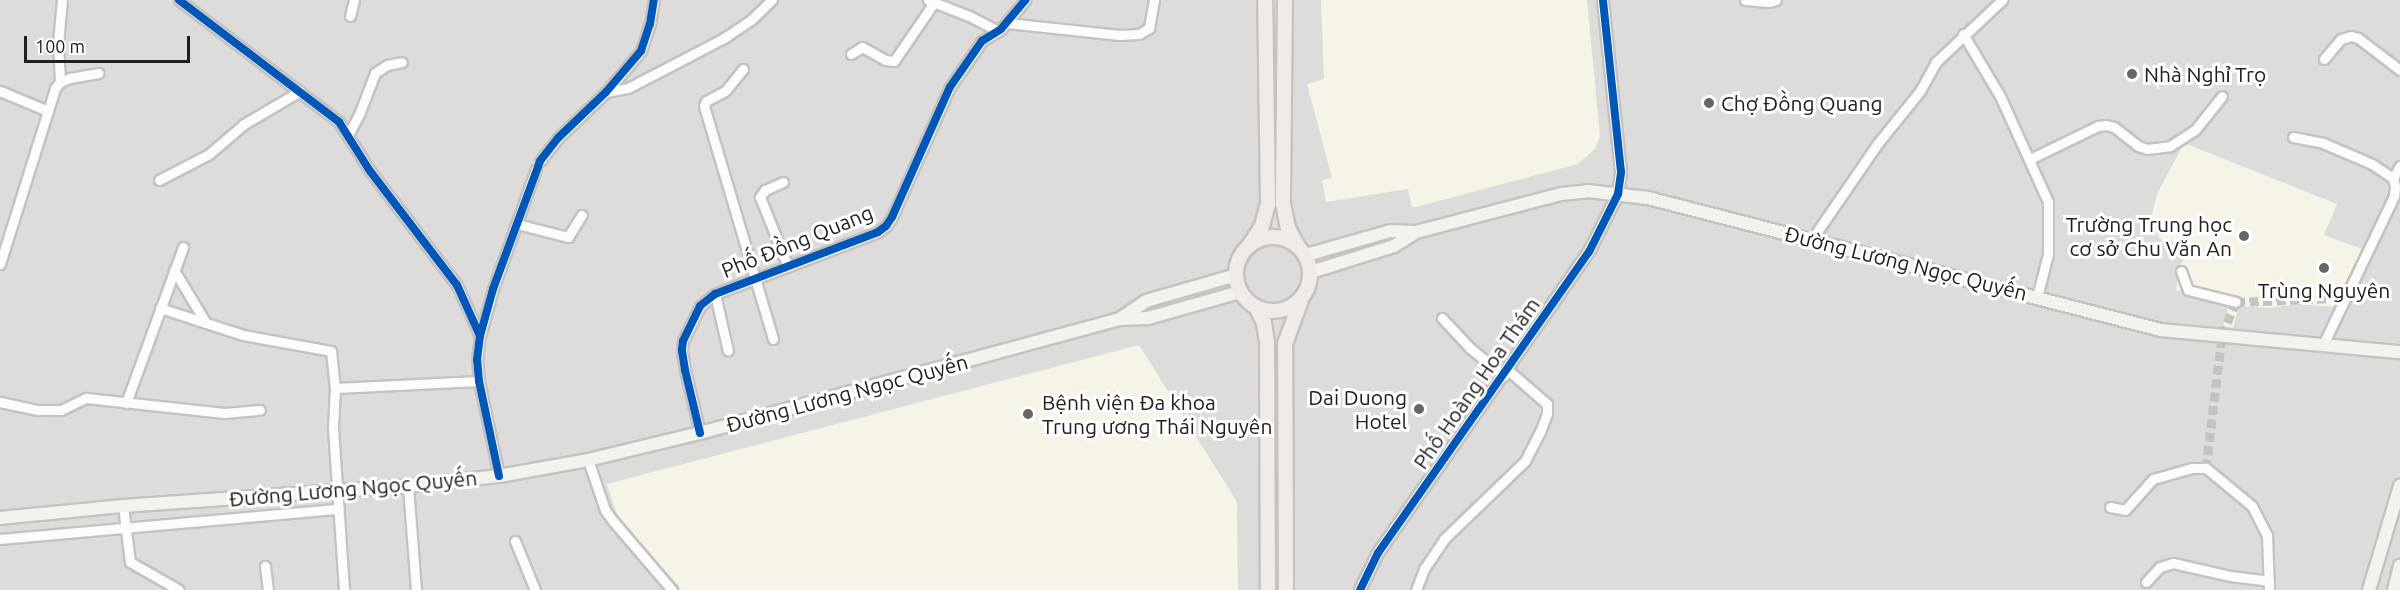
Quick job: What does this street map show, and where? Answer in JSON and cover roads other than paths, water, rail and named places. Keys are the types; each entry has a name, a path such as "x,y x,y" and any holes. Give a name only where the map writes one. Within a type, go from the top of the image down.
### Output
{"main road":[{"path":"1265,0 1268,204 1262,226 1242,255 1236,275 1240,292 1257,308 1264,324 1267,343 1268,590"},
{"path":"1285,0 1283,203 1288,228 1311,272 1310,282 1285,344 1286,590"},
{"name":"Đường Lương Ngọc Quyến","path":"1301,250 1391,231 1416,232 1561,194 1584,191 1618,194 1648,198 1812,239 2160,330 2400,352"},
{"name":"Đường Lương Ngọc Quyến","path":"1311,272 1394,246 1416,232"},
{"path":"1249,246 1260,239 1273,237 1286,239 1301,250"},
{"name":"Đường Lương Ngọc Quyến","path":"1120,319 1146,302 1236,275"},
{"name":"Đường Lương Ngọc Quyến","path":"0,518 123,506 408,486 499,476 588,460 700,433 1120,319 1148,318 1240,292"},
{"path":"1257,308 1281,311 1301,300"},
{"path":"2370,590 2400,486"},
{"path":"1268,539 1286,538"},
{"path":"2394,590 2400,566"}],"street":[{"path":"0,264 5,234 60,82 58,43 62,0"},
{"path":"179,0 339,122 370,171 457,285 480,336"},
{"path":"350,16 354,0"},
{"path":"499,476 479,381 477,360 480,336 493,289 538,165 558,138 606,92 641,51 650,24 654,0"},
{"path":"606,92 627,88 724,38 754,18 772,0"},
{"name":"Phố Đồng Quang","path":"700,433 684,370 683,341 700,306 716,294 878,232 886,226 950,87 982,41 1007,23 1025,0"},
{"path":"1007,23 1119,35 1139,34 1149,28 1154,0"},
{"path":"1603,0 1621,172 1618,194"},
{"path":"1745,0 1769,2 1776,0"},
{"path":"1812,239 1871,152 1920,91 1936,62 2002,0"},
{"path":"851,54 862,46 885,60 894,61 930,2 969,16 998,31"},
{"path":"1964,34 2000,96 2049,202 2048,254 2037,297"},
{"path":"2324,59 2341,39 2351,36 2358,38 2400,70"},
{"path":"348,135 360,112 375,73 387,65 402,62"},
{"path":"743,69 725,91 706,101 704,106 773,339"},
{"path":"60,82 99,73"},
{"path":"0,90 48,111"},
{"path":"159,180 209,154 244,124 300,90"},
{"path":"2030,159 2098,126 2106,125 2114,127 2138,146 2146,149 2170,146 2194,130 2222,96"},
{"path":"2293,137 2323,143 2372,164 2393,178"},
{"path":"2323,345 2394,196 2393,178 2400,166"},
{"path":"783,182 765,190 760,197 788,267"},
{"name":"Phố Hoàng Hoa Thám","path":"1360,590 1378,553 1589,252 1618,194"},
{"path":"517,224 568,237 582,215"},
{"path":"126,403 183,247"},
{"path":"174,270 206,323"},
{"path":"2181,272 2188,290 2236,302"},
{"path":"716,294 728,351"},
{"path":"160,308 243,335 328,349 332,356 335,388 333,428 344,590"},
{"path":"1416,590 1424,569 1444,539 1525,461 1547,414 1547,404 1470,348 1442,318"},
{"path":"335,388 479,381"},
{"path":"0,402 39,410 61,410 86,398 224,413 260,410"},
{"path":"588,460 605,510 672,590"},
{"path":"2110,507 2125,510 2153,479 2192,468 2206,468 2252,506 2266,535 2269,585 2173,563 2160,567 2146,582"},
{"path":"408,486 416,590"},
{"path":"123,506 130,562 179,590"},
{"path":"0,539 339,508"},
{"path":"515,541 535,590"},
{"path":"265,566 268,590"}],"tunnel":[{"path":"2206,468 2222,335 2236,302 2334,298"}],"place":[{"name":"Nhà Nghỉ Trọ","path":"2132,74"},
{"name":"Chợ Đồng Quang","path":"1709,103"},
{"name":"Trường Trung học cơ sở Chu Văn An","path":"2244,236"},
{"name":"Trùng Nguyên","path":"2324,268"},
{"name":"Dai Duong Hotel","path":"1419,409"},
{"name":"Bệnh viện Đa khoa Trung ương Thái Nguyên","path":"1028,414"}]}
